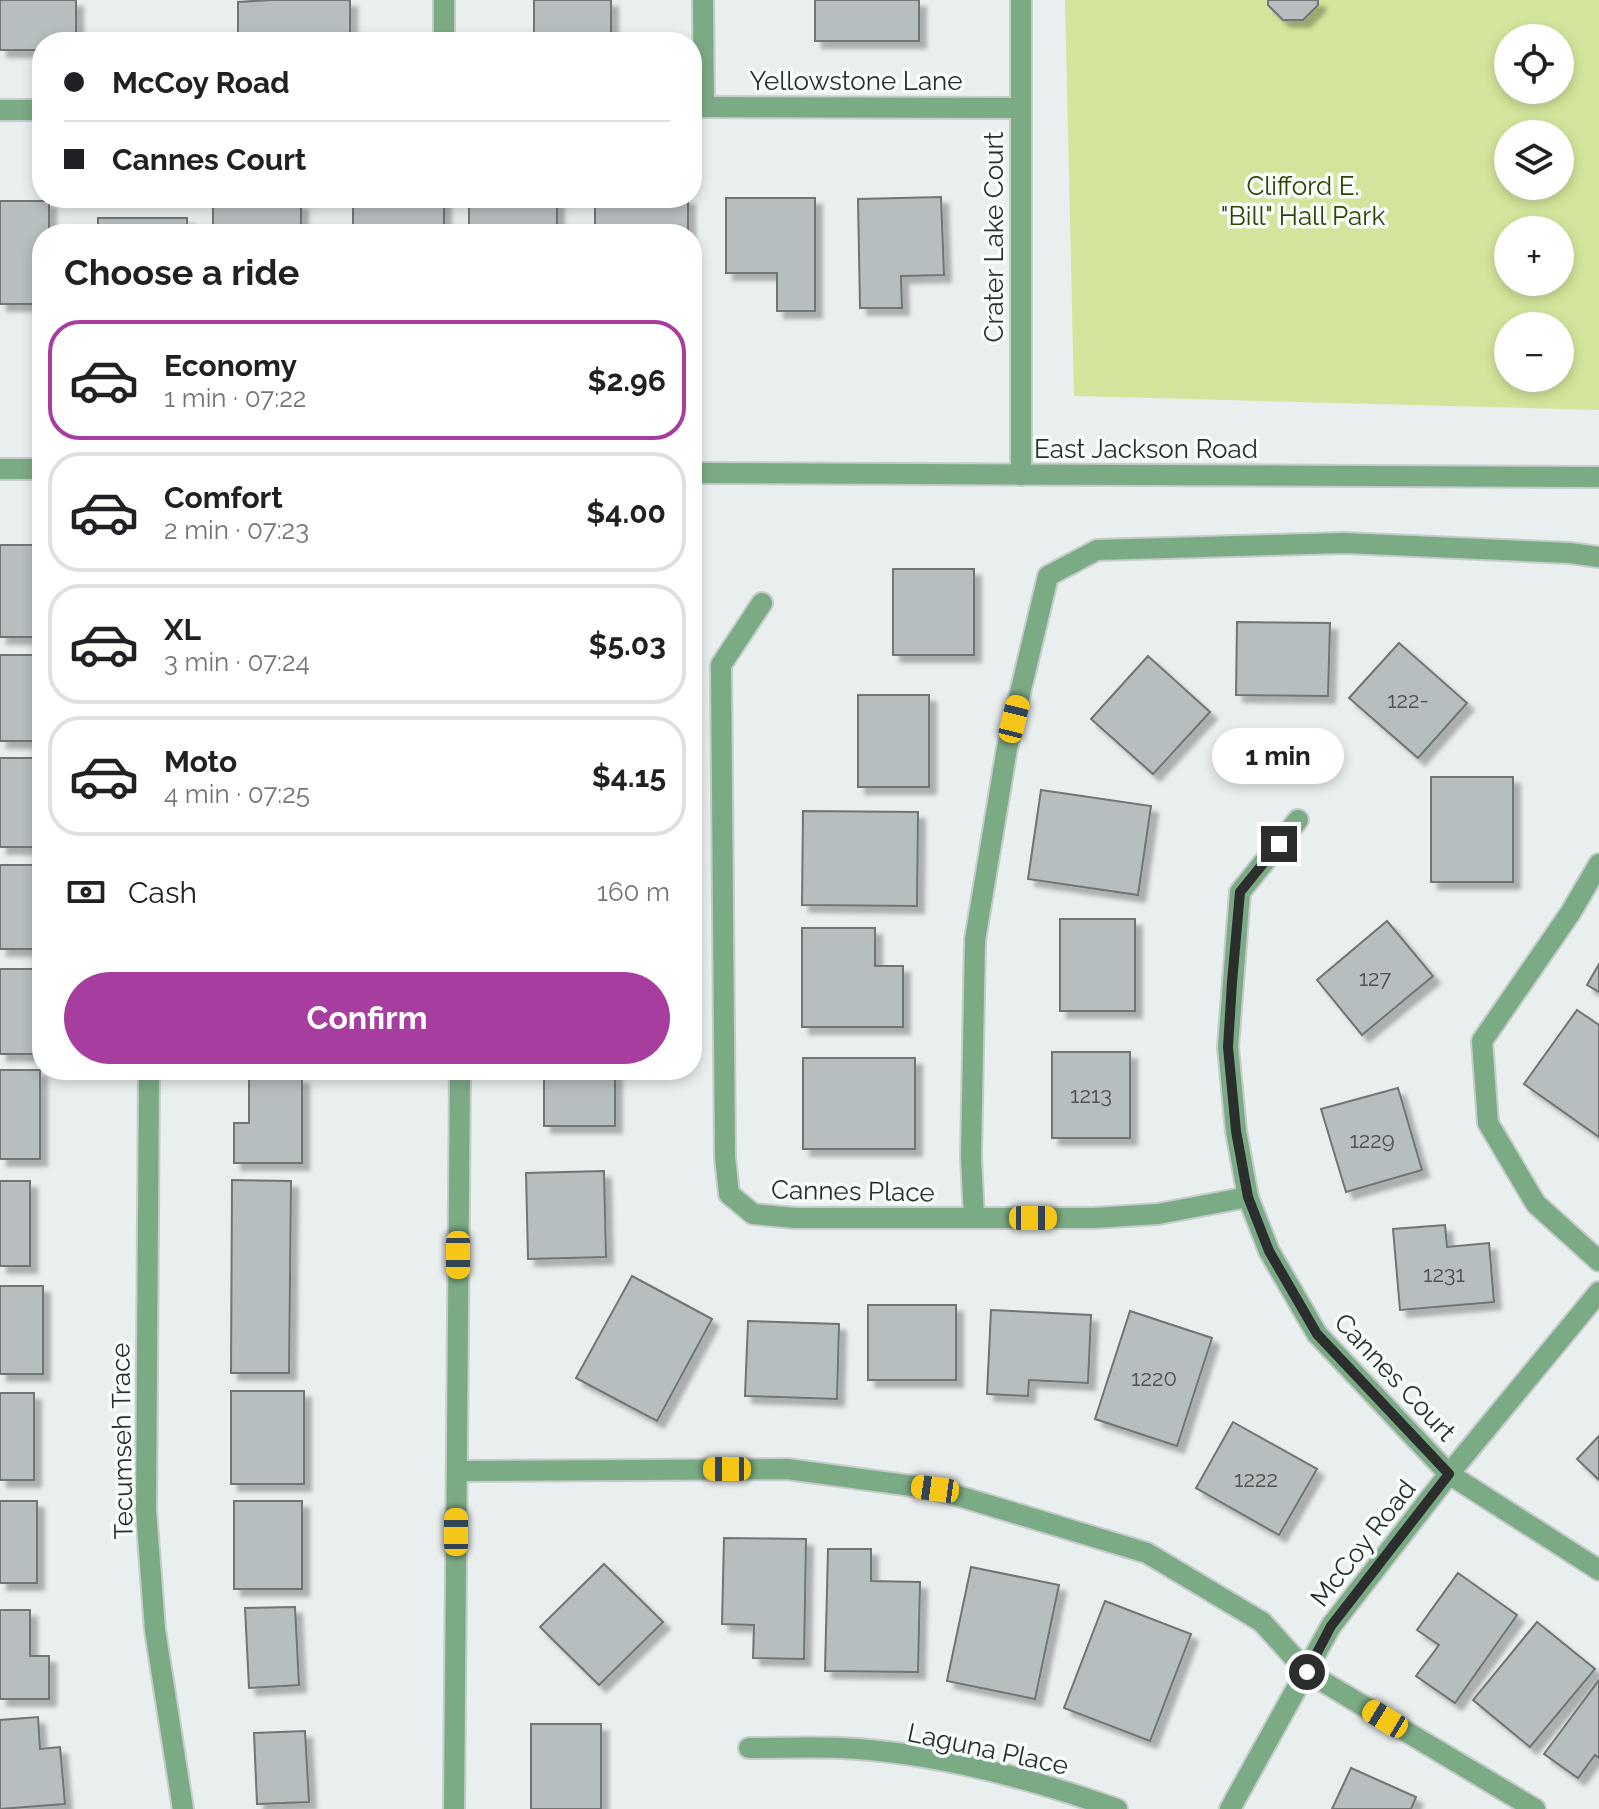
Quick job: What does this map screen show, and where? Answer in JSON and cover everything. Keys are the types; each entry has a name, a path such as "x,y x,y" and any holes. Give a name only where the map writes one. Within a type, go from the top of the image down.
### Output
{"street":[{"path":"444,0 444,32"},
{"path":"702,32 703,0"},
{"name":"Crater Lake Court","path":"1021,0 1021,475"},
{"name":"Yellowstone Lane","path":"702,107 1019,108"},
{"path":"0,110 32,110"},
{"path":"0,469 32,469"},
{"name":"East Jackson Road","path":"702,473 1599,477"},
{"path":"974,1218 971,1157 975,940 1007,748 1048,576 1097,550 1344,543 1570,553 1599,557"},
{"name":"Cannes Place","path":"762,603 721,665 725,1157 729,1194 753,1214 795,1218 1093,1218 1158,1214 1248,1197"},
{"name":"Cannes Court","path":"1298,820 1240,892 1228,1047 1236,1131 1248,1197 1269,1251 1317,1334 1449,1474 1599,1570"},
{"path":"1599,864 1571,912 1482,1041 1488,1123 1536,1204 1599,1261"},
{"name":"Tecumseh Trace","path":"149,1080 146,1510 155,1630 183,1809"},
{"path":"454,1809 460,1080"},
{"name":"McCoy Road","path":"1230,1809 1331,1626 1449,1474 1599,1292"},
{"path":"457,1471 787,1469 935,1489 1147,1553 1262,1622 1307,1672 1512,1803 1535,1809"},
{"name":"Laguna Place","path":"749,1748 844,1748 946,1761 1073,1794 1117,1809"}],"green space":[{"name":"Clifford E. \"Bill\" Hall Park","path":"1065,0 1599,0 1599,410 1074,396"}],"building":[{"path":"0,0 76,0 76,32 32,32 32,50 0,50"},
{"path":"350,0 350,32 238,32 238,2"},
{"path":"534,0 611,0 611,32 534,32"},
{"path":"815,0 919,0 919,41 815,41"},
{"path":"1268,0 1318,0 1318,5 1303,20 1283,20 1268,5"},
{"path":"941,197 944,275 901,276 902,308 860,308 858,199"},
{"path":"726,198 815,198 815,311 777,311 777,273 726,273"},
{"path":"0,201 32,201 32,208 49,208 49,224 32,224 32,304 0,304"},
{"path":"213,208 301,208 301,224 213,224"},
{"path":"353,208 444,208 444,224 353,224"},
{"path":"469,208 557,208 557,224 469,224"},
{"path":"595,208 688,208 688,224 595,224"},
{"path":"98,218 187,218 187,224 98,224"},
{"path":"0,545 32,545 32,637 0,637"},
{"path":"893,569 974,569 974,655 893,655"},
{"path":"1237,622 1330,623 1328,696 1236,695"},
{"path":"1399,643 1467,703 1418,758 1349,698"},
{"path":"0,655 32,655 32,741 0,741"},
{"path":"1148,656 1210,712 1153,774 1091,719"},
{"path":"858,695 929,695 929,787 858,787"},
{"path":"0,758 32,758 32,847 0,847"},
{"path":"1431,777 1513,777 1513,882 1431,882"},
{"path":"1041,790 1151,806 1138,895 1028,879"},
{"path":"803,811 918,812 917,906 802,905"},
{"path":"0,865 32,865 32,949 0,949"},
{"path":"1060,919 1135,919 1135,1011 1060,1011"},
{"path":"1387,921 1433,976 1362,1035 1317,980"},
{"path":"802,928 875,928 875,966 903,966 903,1027 802,1027"},
{"path":"1599,964 1599,992 1587,985"},
{"path":"0,969 32,969 32,1054 0,1054"},
{"path":"1577,1010 1599,1025 1599,1137 1524,1084"},
{"path":"1052,1052 1130,1052 1130,1138 1052,1138"},
{"path":"803,1058 915,1058 915,1149 803,1149"},
{"path":"0,1070 32,1070 32,1080 40,1080 40,1159 0,1159"},
{"path":"249,1080 302,1080 302,1163 234,1163 234,1123 249,1123"},
{"path":"544,1080 615,1080 615,1126 544,1126"},
{"path":"1398,1088 1422,1170 1346,1192 1321,1109"},
{"path":"604,1171 606,1257 528,1259 526,1173"},
{"path":"232,1180 291,1181 289,1373 231,1373"},
{"path":"0,1181 30,1181 30,1266 0,1266"},
{"path":"1445,1225 1447,1247 1489,1243 1494,1302 1400,1310 1393,1229"},
{"path":"632,1276 712,1319 657,1421 576,1378"},
{"path":"0,1286 43,1286 43,1374 0,1374"},
{"path":"868,1305 956,1305 956,1380 868,1380"},
{"path":"991,1310 1091,1315 1088,1383 1029,1380 1028,1396 987,1394"},
{"path":"1130,1311 1212,1338 1177,1446 1095,1419"},
{"path":"748,1321 839,1324 837,1399 745,1396"},
{"path":"231,1391 304,1391 304,1484 231,1484"},
{"path":"0,1393 34,1393 34,1480 0,1480"},
{"path":"1233,1422 1317,1469 1279,1535 1196,1488"},
{"path":"1599,1436 1599,1480 1577,1459"},
{"path":"0,1501 37,1501 37,1583 0,1583"},
{"path":"234,1501 302,1501 302,1589 234,1589"},
{"path":"724,1538 806,1539 804,1659 753,1658 754,1625 722,1624"},
{"path":"828,1549 871,1549 871,1581 920,1582 918,1672 825,1671"},
{"path":"604,1564 663,1622 599,1685 540,1627"},
{"path":"971,1567 1059,1585 1035,1699 947,1681"},
{"path":"1458,1573 1517,1615 1455,1703 1416,1676 1439,1645 1417,1630"},
{"path":"1105,1601 1191,1634 1150,1741 1064,1708"},
{"path":"295,1607 299,1685 249,1688 245,1608"},
{"path":"0,1610 30,1610 30,1656 49,1656 49,1699 0,1699"},
{"path":"1537,1622 1595,1669 1530,1747 1473,1700"},
{"path":"1599,1680 1599,1758 1595,1755 1578,1778 1544,1754"},
{"path":"38,1717 40,1749 60,1747 65,1804 0,1809 0,1720"},
{"path":"531,1724 601,1724 601,1809 531,1809"},
{"path":"305,1731 309,1802 257,1804 254,1733"},
{"path":"1351,1768 1416,1797 1411,1809 1332,1809"}],"route":[{"path":"1279,844 1240,892 1232,982 1228,1047 1236,1131 1248,1197 1269,1251 1317,1334 1449,1474 1331,1626 1307,1672"}]}
